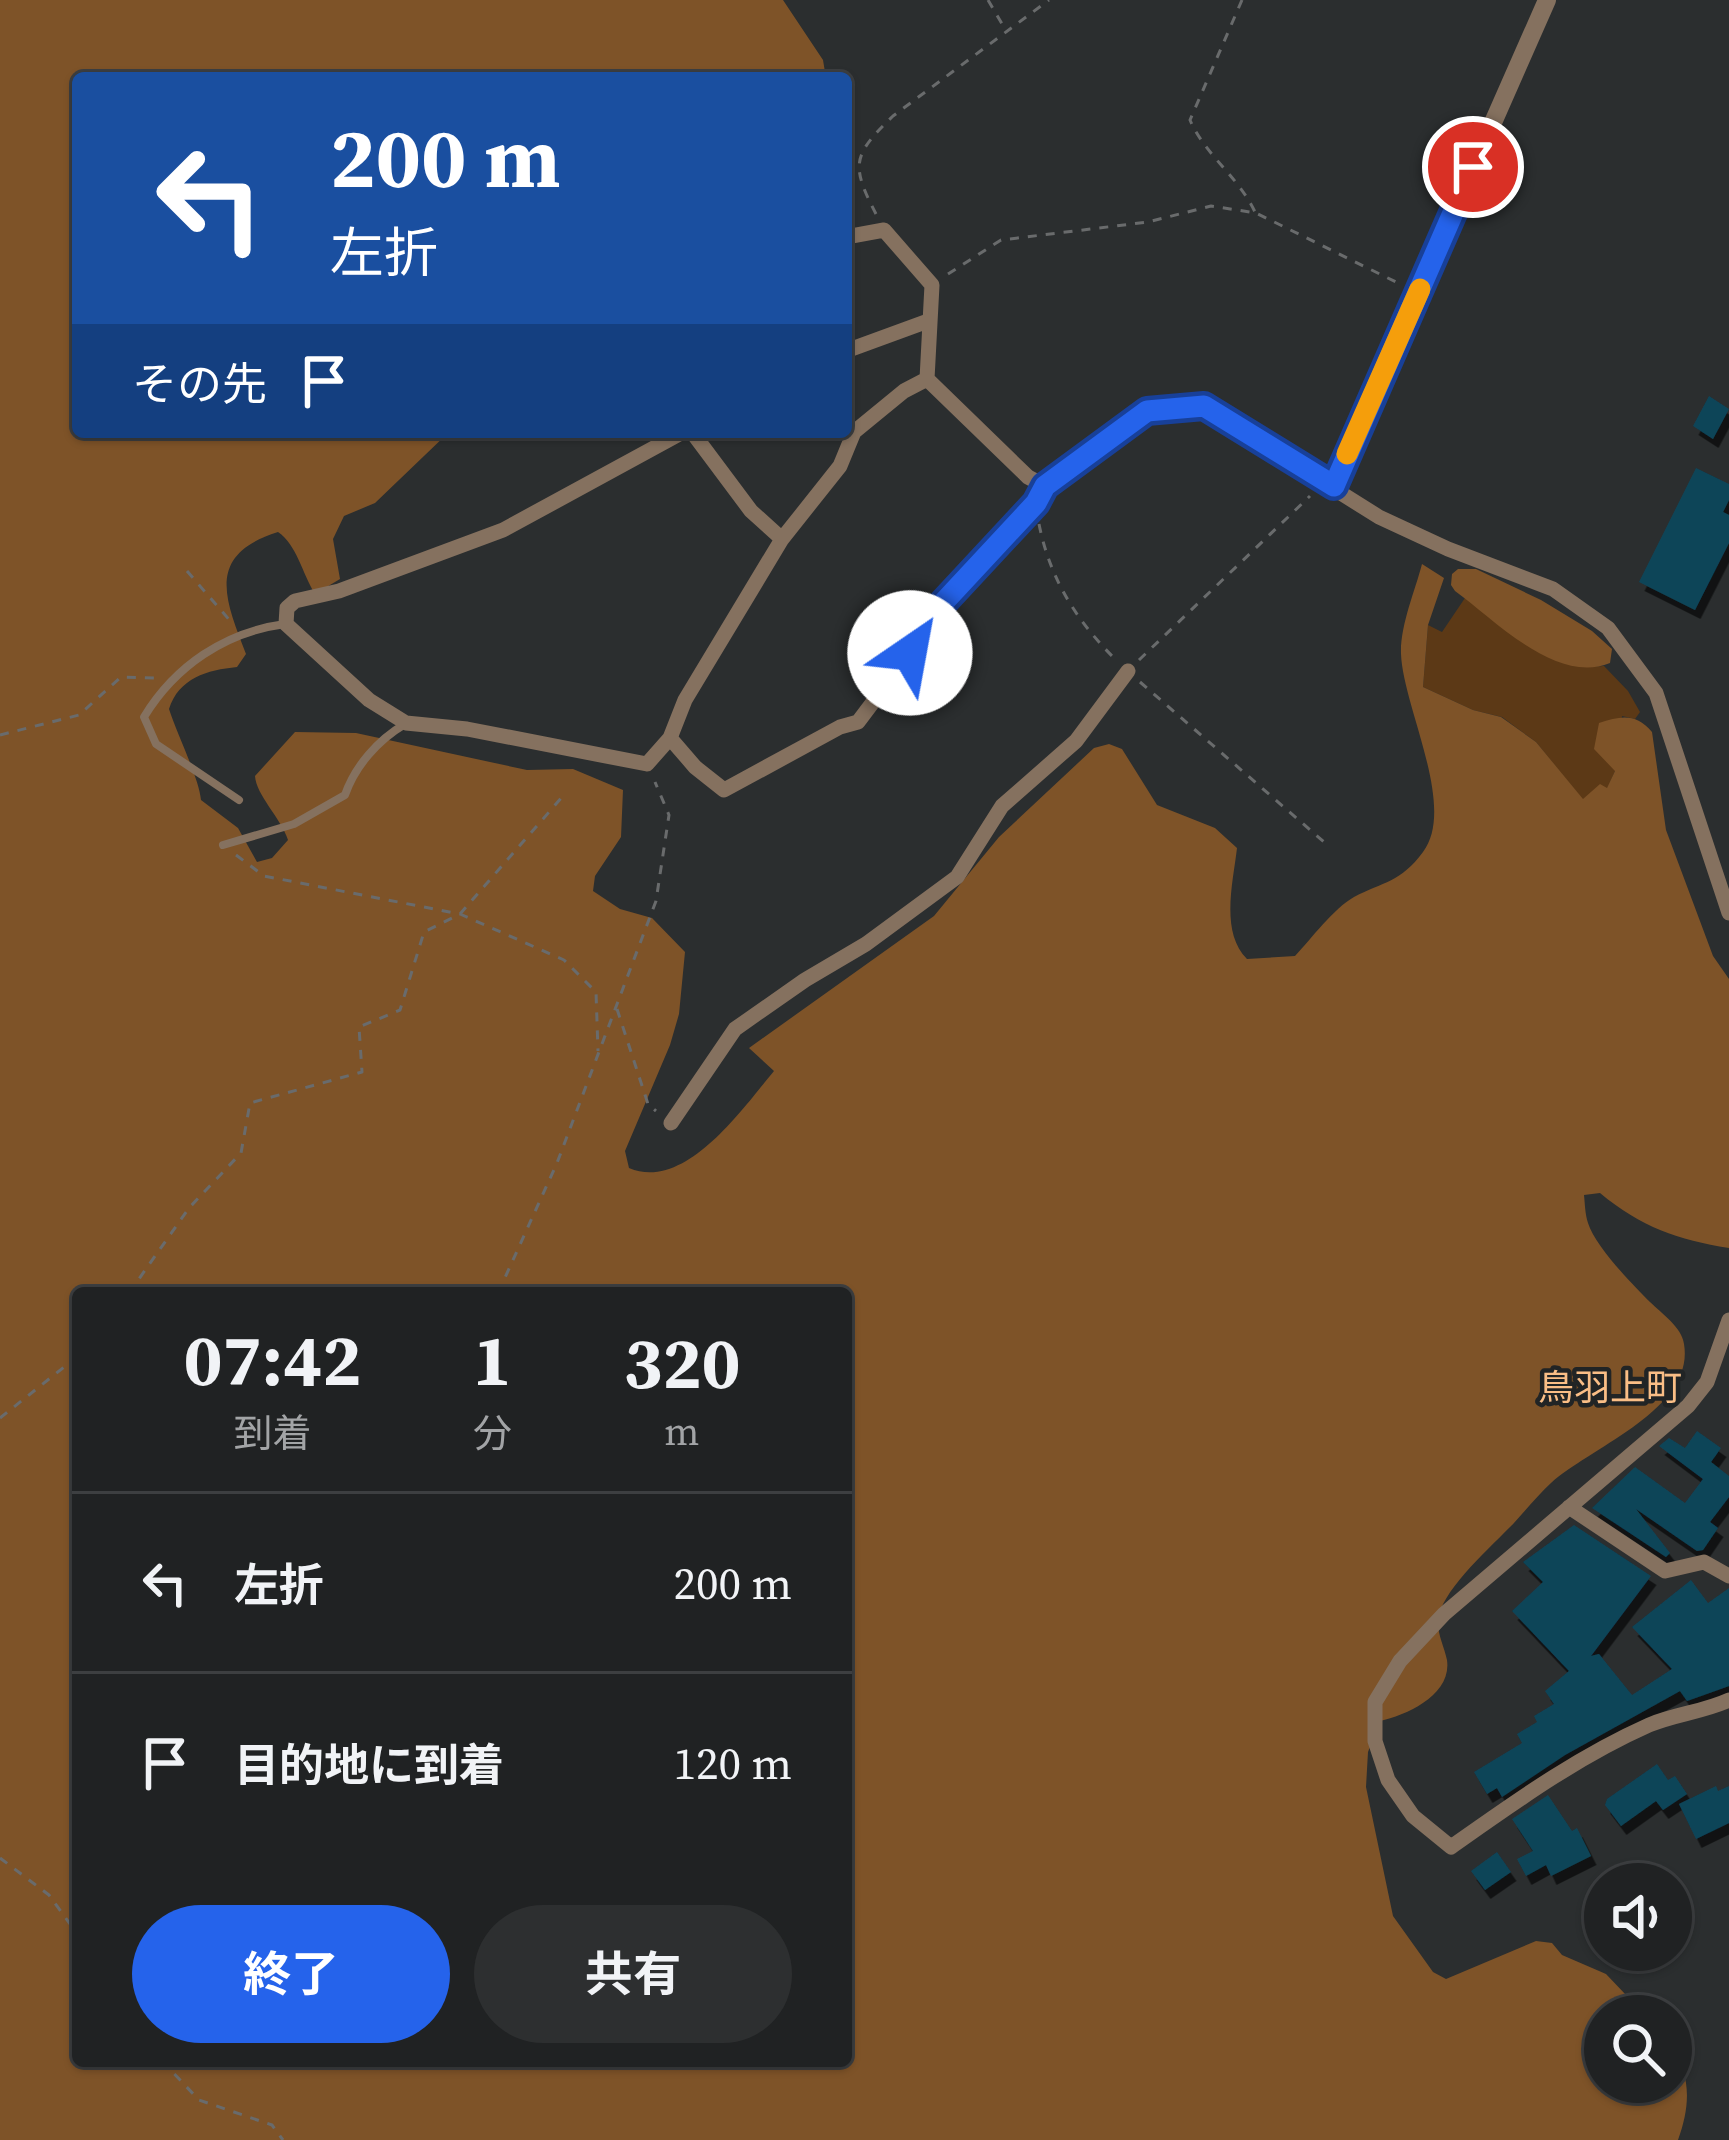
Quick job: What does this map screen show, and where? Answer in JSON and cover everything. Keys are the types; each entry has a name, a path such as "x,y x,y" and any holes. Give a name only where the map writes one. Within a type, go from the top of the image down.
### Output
{"street":[{"path":"1334,486 1547,0"},
{"path":"852,236 884,230 932,285 927,379 1028,477 1045,486"},
{"path":"852,349 928,321"},
{"path":"852,437 904,391 927,379"},
{"path":"670,738 724,790 840,727 858,722 910,653 916,632 1036,503 1045,486 1147,411 1204,406 1379,517 1553,589 1608,628 1656,693 1729,913"},
{"path":"676,438 503,530 339,591 295,601 287,608 286,624 369,700 406,723 467,729 647,764 670,738 694,682 782,538 840,466 852,438"},
{"path":"692,438 751,512 782,538"},
{"path":"671,1123 735,1029 866,944 957,877 1002,806 1076,741 1128,671"},
{"path":"1729,1320 1707,1382 1688,1406 1444,1614 1400,1660 1375,1702 1375,1742 1388,1780 1413,1816 1451,1847 1560,1769 1654,1723 1729,1700"},
{"path":"1570,1507 1665,1571 1704,1562 1729,1576"}],"lane":[{"path":"239,800 156,743 144,717 160,690 217,644 286,624"},
{"path":"223,845 294,824 345,796 353,773 391,732 406,723"}],"path":[{"path":"988,0 1006,31"},
{"path":"884,230 857,178 857,158 892,116 1049,0"},
{"path":"1242,0 1190,120 1197,136 1243,185 1256,213"},
{"path":"932,285 1001,240 1148,222 1211,206 1256,213 1418,293"},
{"path":"1128,671 1312,494 1334,486"},
{"path":"1036,503 1056,578 1082,625 1324,842"},
{"path":"187,571 241,634"},
{"path":"0,735 79,716 122,677 174,679"},
{"path":"501,1287 557,1163 656,901 670,815 647,764"},
{"path":"133,1287 188,1208 241,1153 250,1103 362,1072 359,1027 400,1010 424,932 460,914 563,796"},
{"path":"223,845 263,876 460,914 564,960 596,992 598,1052"},
{"path":"617,1007 648,1104 671,1123"},
{"path":"0,1418 72,1361"},
{"path":"0,1858 49,1895 72,1927"},
{"path":"168,2067 199,2100 272,2125 283,2140"}],"shaded area":[{"path":"0,0 783,0 823,60 825,72 72,72 72,438 443,438 375,503 344,516 333,539 340,579 315,594 295,552 278,532 239,553 230,566 228,597 246,654 237,667 205,673 187,683 169,709 201,800 238,828 257,862 272,858 288,840 255,776 295,732 356,733 527,770 573,769 623,790 621,837 595,876 593,891 620,909 652,918 685,952 679,1014 625,1151 629,1168 650,1172 671,1168 710,1143 774,1071 749,1048 934,916 999,837 1094,748 1109,744 1122,749 1157,805 1215,828 1237,848 1231,921 1247,959 1295,956 1346,902 1407,870 1432,833 1432,784 1401,654 1405,620 1422,564 1444,578 1428,625 1423,687 1501,717 1536,742 1583,799 1600,784 1607,788 1615,771 1594,749 1599,723 1628,718 1652,732 1666,830 1713,956 1729,979 1729,1248 1661,1230 1600,1193 1584,1195 1588,1223 1598,1243 1679,1332 1684,1344 1683,1367 1657,1407 1551,1483 1451,1591 1438,1621 1447,1672 1426,1701 1380,1721 1368,1752 1366,1787 1393,1916 1433,1972 1446,1979 1536,1941 1552,1943 1562,1955 1584,1964 1584,1971 1606,1974 1626,1995 1584,1995 1584,2103 1686,2103 1678,2140 0,2140"},
{"path":"1458,569 1476,569 1592,631 1612,649 1610,663 1569,665 1527,646 1455,591 1452,574"},
{"path":"1465,598 1548,654 1566,662 1604,666 1628,691 1640,712 1635,719 1622,716 1615,771 1607,789 1583,800 1536,742 1502,717 1473,710 1423,687 1428,625 1442,632"}],"building":[{"path":"1709,396 1729,409 1713,439 1693,426"},
{"path":"1696,468 1729,484 1723,512 1729,515 1729,543 1695,610 1639,582"},
{"path":"1697,1431 1721,1448 1711,1462 1729,1476 1729,1497 1710,1522 1718,1528 1703,1550 1697,1551 1636,1509 1670,1553 1666,1557 1592,1508 1635,1467 1685,1503 1703,1479 1659,1446 1669,1438 1685,1448"},
{"path":"1574,1525 1651,1576 1591,1656 1599,1654 1632,1695 1672,1669 1632,1627 1691,1580 1708,1603 1729,1588 1729,1686 1687,1701 1680,1691 1565,1755 1502,1797 1497,1788 1487,1794 1474,1772 1522,1743 1517,1734 1554,1704 1545,1691 1569,1671 1512,1611 1543,1582 1523,1562"},
{"path":"1657,1764 1668,1780 1675,1776 1687,1794 1663,1810 1656,1801 1621,1826 1605,1805 1607,1799"},
{"path":"1716,1786 1718,1791 1729,1786 1729,1823 1696,1839 1679,1804"},
{"path":"1548,1795 1572,1831 1577,1828 1591,1856 1551,1876 1546,1865 1526,1876 1517,1859 1533,1851 1512,1819"},
{"path":"1497,1852 1511,1872 1485,1890 1471,1871"}],"slow traffic":[{"path":"1347,454 1420,289"}],"district":[{"name":"鳥羽上町","path":"1610,1387"}],"route":[{"path":"910,653 916,632 1036,503 1045,486 1147,411 1204,406 1334,486 1473,167"}]}
